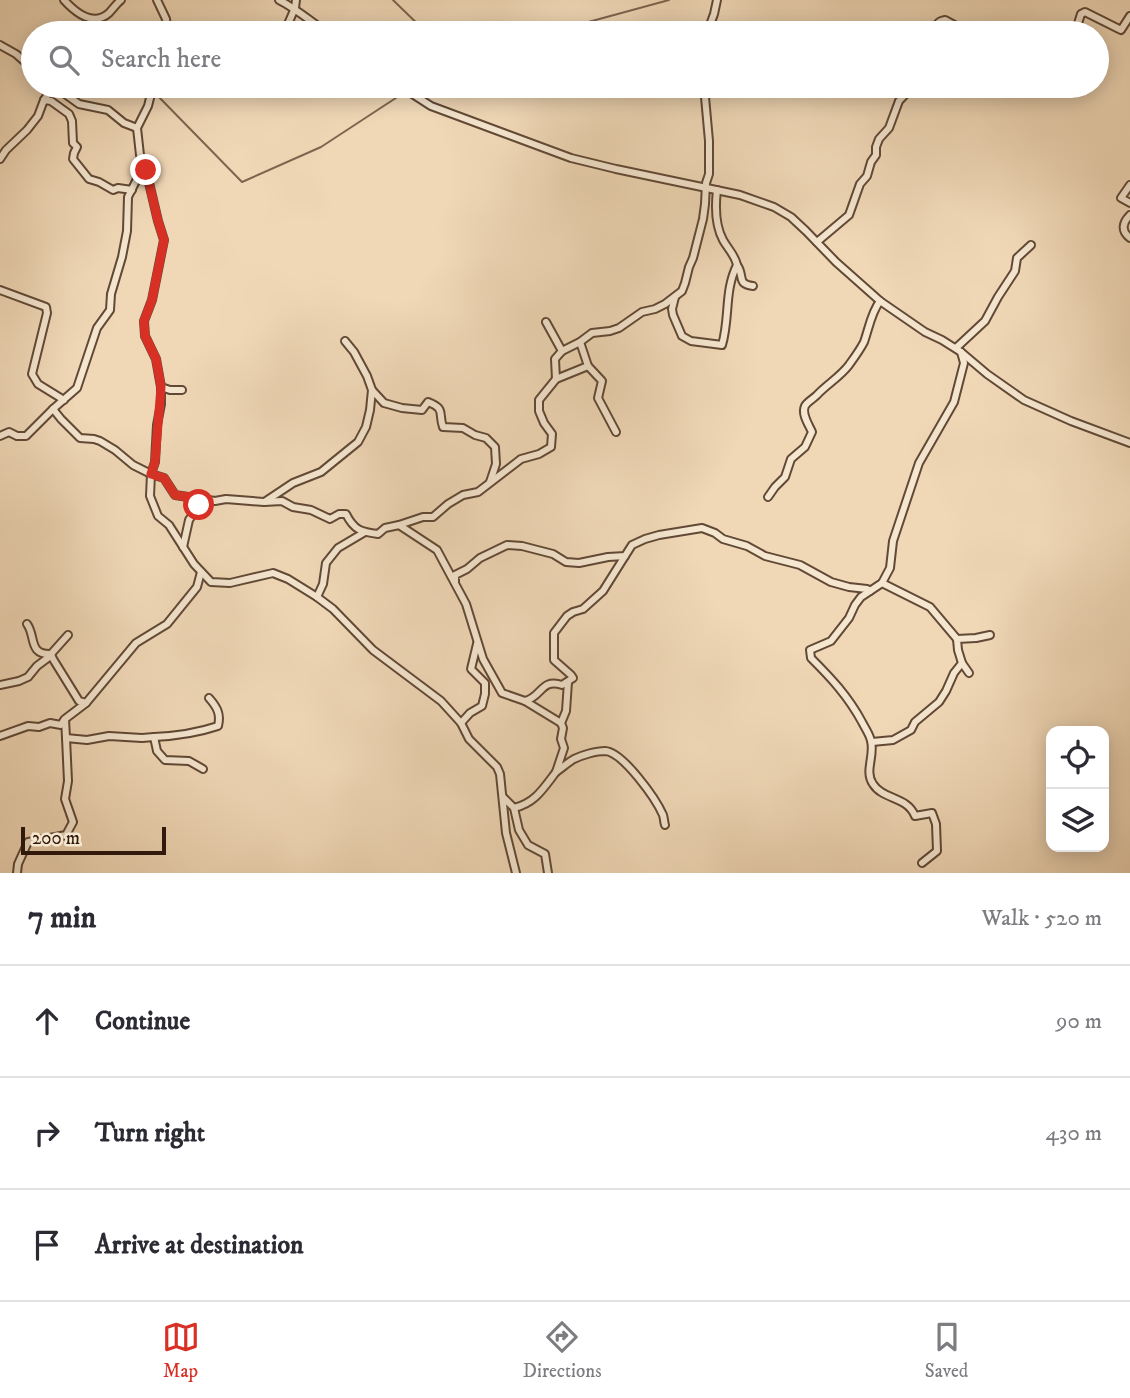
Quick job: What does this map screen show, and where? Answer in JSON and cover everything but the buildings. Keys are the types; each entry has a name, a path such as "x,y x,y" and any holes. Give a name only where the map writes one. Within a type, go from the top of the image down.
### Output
{"street":[{"path":"64,0 89,19 98,19 121,0"},
{"path":"147,0 157,0 166,21"},
{"path":"279,0 295,8 310,21"},
{"path":"289,21 296,0"},
{"path":"711,21 717,0"},
{"path":"1079,21 1081,14 1085,12 1103,21"},
{"path":"1109,24 1121,30 1130,16"},
{"path":"0,45 21,58"},
{"path":"71,98 79,104 108,110 124,123 137,128"},
{"path":"150,98 137,128 140,155 164,240 152,300 144,321 145,336 156,359 161,387 150,496 158,516 169,524 201,572 211,582 230,583 273,573 288,579 317,597 373,650 442,701 461,723 469,739 497,767 506,833 516,873"},
{"path":"419,98 431,106 571,158 756,199 774,207 791,218 880,301 925,332 958,350 1024,400 1130,443"},
{"path":"556,379 555,359 562,351 592,333 619,328 633,316 655,309 682,291 704,212 709,174 706,98"},
{"path":"817,242 849,215 860,184 867,176 876,155 879,139 889,128 902,98"},
{"path":"0,159 38,116 44,100 51,101 69,114 73,143 77,147 73,159 89,178 113,190 132,190"},
{"path":"0,436 9,432 26,436 77,388 97,328 110,310 111,294 127,231 128,197 137,179 146,170"},
{"path":"1130,185 1121,198 1130,202"},
{"path":"717,190 715,203 718,228 741,270 744,285 754,286"},
{"path":"1130,215 1123,224 1130,238"},
{"path":"958,350 985,321 1014,271 1017,258 1031,245"},
{"path":"675,296 673,315 682,336 691,341 722,345 727,324 727,294 737,264"},
{"path":"0,289 46,307 47,313 32,374 38,384 64,400"},
{"path":"768,497 785,477 791,459 805,447 812,432 806,420 805,405 848,366 863,343 873,312 880,301"},
{"path":"545,322 562,351"},
{"path":"345,341 354,352 373,390 384,403 422,410 428,402 438,406 443,427 463,428 486,438 495,447 496,464 490,482"},
{"path":"580,342 588,366 603,381 598,398 617,432"},
{"path":"922,863 937,850 936,824 932,813 915,816 911,808 879,791 872,783 869,772 872,742 850,700 811,658 810,650 831,641 849,618 855,605 882,583 890,568 893,541 919,463 954,402 964,363 958,350"},
{"path":"53,409 80,438 100,441 133,465 164,478 175,495 215,501 282,501 330,519 346,514 352,526 378,534 385,528 423,517 433,517 463,495 478,492 521,459 551,447 552,434 544,423 539,400 556,379 588,366"},
{"path":"161,387 182,390"},
{"path":"264,502 293,483 321,472 358,442 368,419 373,390"},
{"path":"183,547 189,520 199,505 196,498"},
{"path":"399,525 438,550 466,604 483,659 502,693 525,701 561,723 564,748 556,772"},
{"path":"525,701 534,699 547,684 553,682 562,685 573,678 554,660 554,633 567,616 583,609 603,591 632,545 645,539 702,528 765,556 800,565 831,582 870,591"},
{"path":"317,597 323,584 326,563 338,548 365,532"},
{"path":"454,584 455,575 480,558 507,545 522,545 553,554 566,562 579,563 625,556"},
{"path":"0,736 28,726 39,727 50,723 61,725 86,703 136,643 167,624 197,587 201,572"},
{"path":"872,742 893,740 911,730 915,722 939,702 954,673 964,668 957,639 930,607 882,583"},
{"path":"27,624 37,650 51,654"},
{"path":"0,685 28,677 50,657 68,635"},
{"path":"957,639 990,635"},
{"path":"461,723 470,713 482,706 485,694 485,683 471,669 477,642"},
{"path":"51,654 79,701 86,703"},
{"path":"561,723 566,711 568,682"},
{"path":"66,738 142,738 204,731 218,726 220,716 209,698"},
{"path":"17,873 28,842 66,835 73,822 65,799 68,781 65,719"},
{"path":"154,737 157,751 165,760 189,761 203,769"},
{"path":"514,808 531,802 556,772 573,760 607,751 633,770 663,814 665,825"},
{"path":"503,797 514,808 519,830 528,845 545,855 548,873"}],"waterway":[{"path":"393,0 415,21"},
{"path":"592,21 669,0"},
{"path":"160,98 242,182 321,147 396,98"}],"route":[{"path":"146,170 164,240 152,300 144,321 145,336 156,359 161,387 155,462 151,474 164,478 175,495 196,498 199,505"}]}
